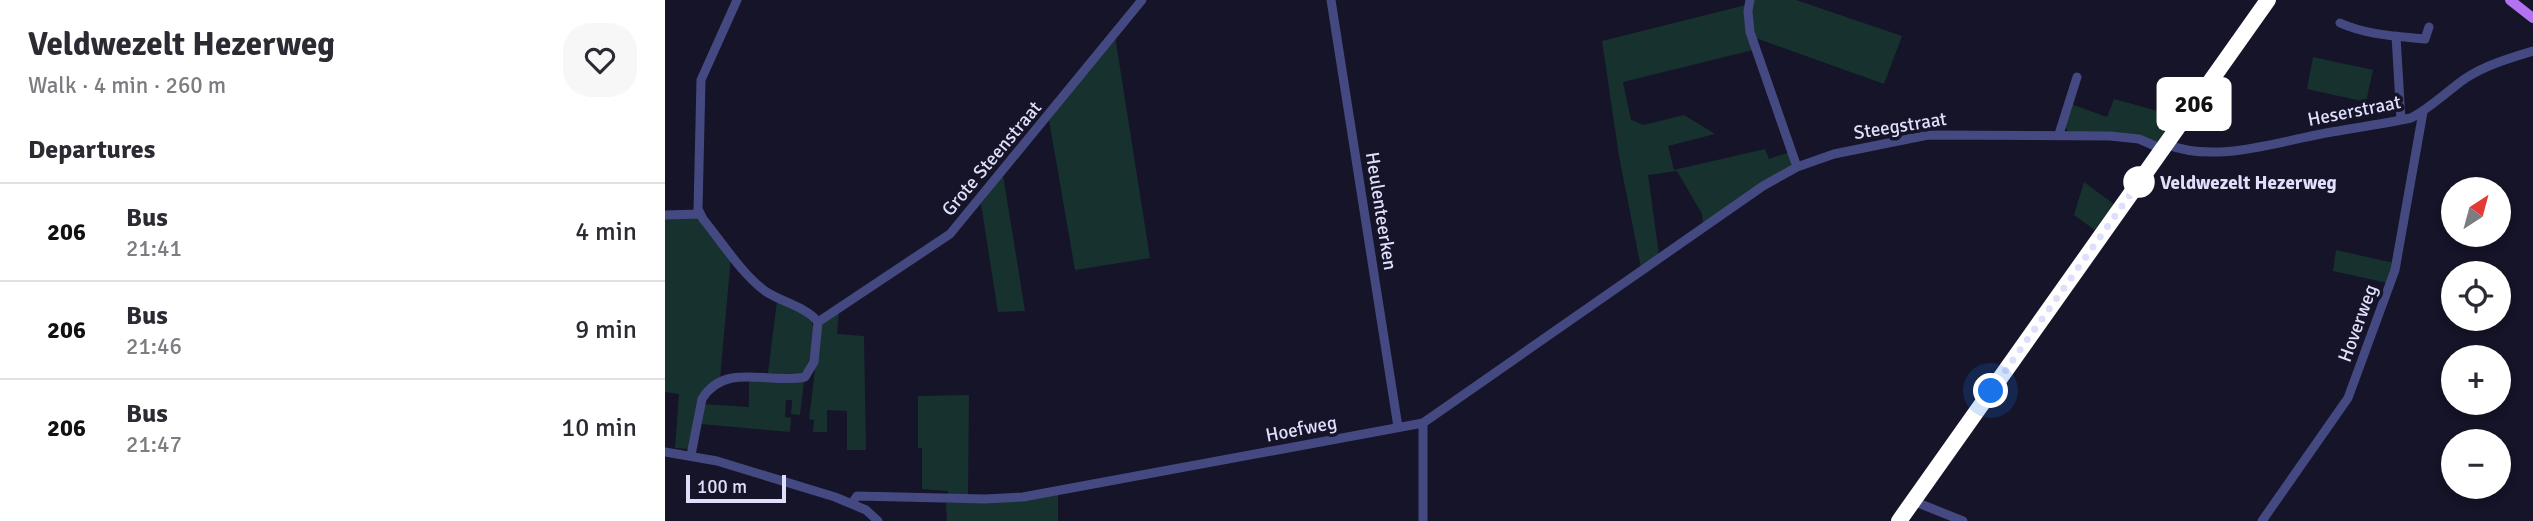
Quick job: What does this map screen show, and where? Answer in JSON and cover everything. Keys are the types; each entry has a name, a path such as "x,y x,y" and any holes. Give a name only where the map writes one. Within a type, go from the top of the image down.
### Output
{"main road":[{"path":"1899,521 2268,0"},
{"path":"2510,0 2533,18"}],"street":[{"path":"691,456 702,399 706,392 720,382 732,378 805,377 814,362 818,322 809,313 774,296 753,280 699,214 701,80 737,0"},
{"name":"Grote Steenstraat","path":"818,322 950,234 1142,0"},
{"name":"Heulenteerken","path":"1331,0 1398,427"},
{"path":"1750,0 1750,32 1797,167"},
{"path":"2340,23 2352,29 2425,39 2429,27"},
{"path":"2396,36 2401,120"},
{"name":"Heserstraat","path":"2164,146 2212,152 2246,149 2401,120 2423,112 2467,78 2497,62 2533,51"},
{"path":"2059,134 2077,77"},
{"name":"Hoverweg","path":"2262,521 2348,398 2356,378 2395,270 2423,112"},
{"name":"Steegstraat","path":"1703,227 1763,186 1797,167 1834,154 1928,135 2059,134 2139,139 2164,146"},
{"path":"665,215 699,214"},
{"name":"Hoefweg","path":"852,503 857,496 985,499 1023,497 1423,423 1703,227"},
{"path":"1423,423 1423,521"},
{"path":"665,452 691,456 852,503 866,510 878,521"},
{"path":"1913,501 1963,521"}],"green space":[{"path":"1752,0 1796,0 1902,36 1884,84 1753,37"},
{"path":"1746,5 1753,50 1623,82 1631,120 1644,125 1684,115 1715,134 1668,146 1674,170 1765,149 1769,159 1790,152 1791,166 1703,224 1702,214 1677,171 1648,175 1659,255 1641,268 1619,156 1602,41"},
{"path":"1115,36 1150,258 1075,270 1049,120"},
{"path":"2313,57 2373,70 2366,102 2307,89"},
{"path":"2114,99 2173,118 2157,143 2068,131 2065,127 2071,104 2107,117"},
{"path":"1003,175 1025,311 998,312 981,204"},
{"path":"2084,182 2115,205 2096,231 2074,215"},
{"path":"692,216 700,220 731,256 720,379 711,385 688,449 675,448 679,394 665,392 665,217"},
{"path":"2336,250 2394,263 2388,283 2333,271"},
{"path":"777,301 808,317 813,328 809,369 799,376 768,373"},
{"path":"839,310 837,334 864,336 866,450 847,450 847,411 827,410 827,432 813,432 814,420 809,419 820,329 823,322"},
{"path":"749,379 804,381 800,415 791,414 792,400 786,400 785,417 791,418 790,432 701,424 703,404 749,407"},
{"path":"969,395 968,497 948,497 948,491 922,489 922,448 918,448 918,396"},
{"path":"1058,494 1058,521 947,521 946,503"}],"bus line":[{"name":"206","path":"1899,521 2268,0"}],"place":[{"name":"Veldwezelt Hezerweg","path":"2139,182"}],"route":[{"path":"1991,391 2139,182"}]}
